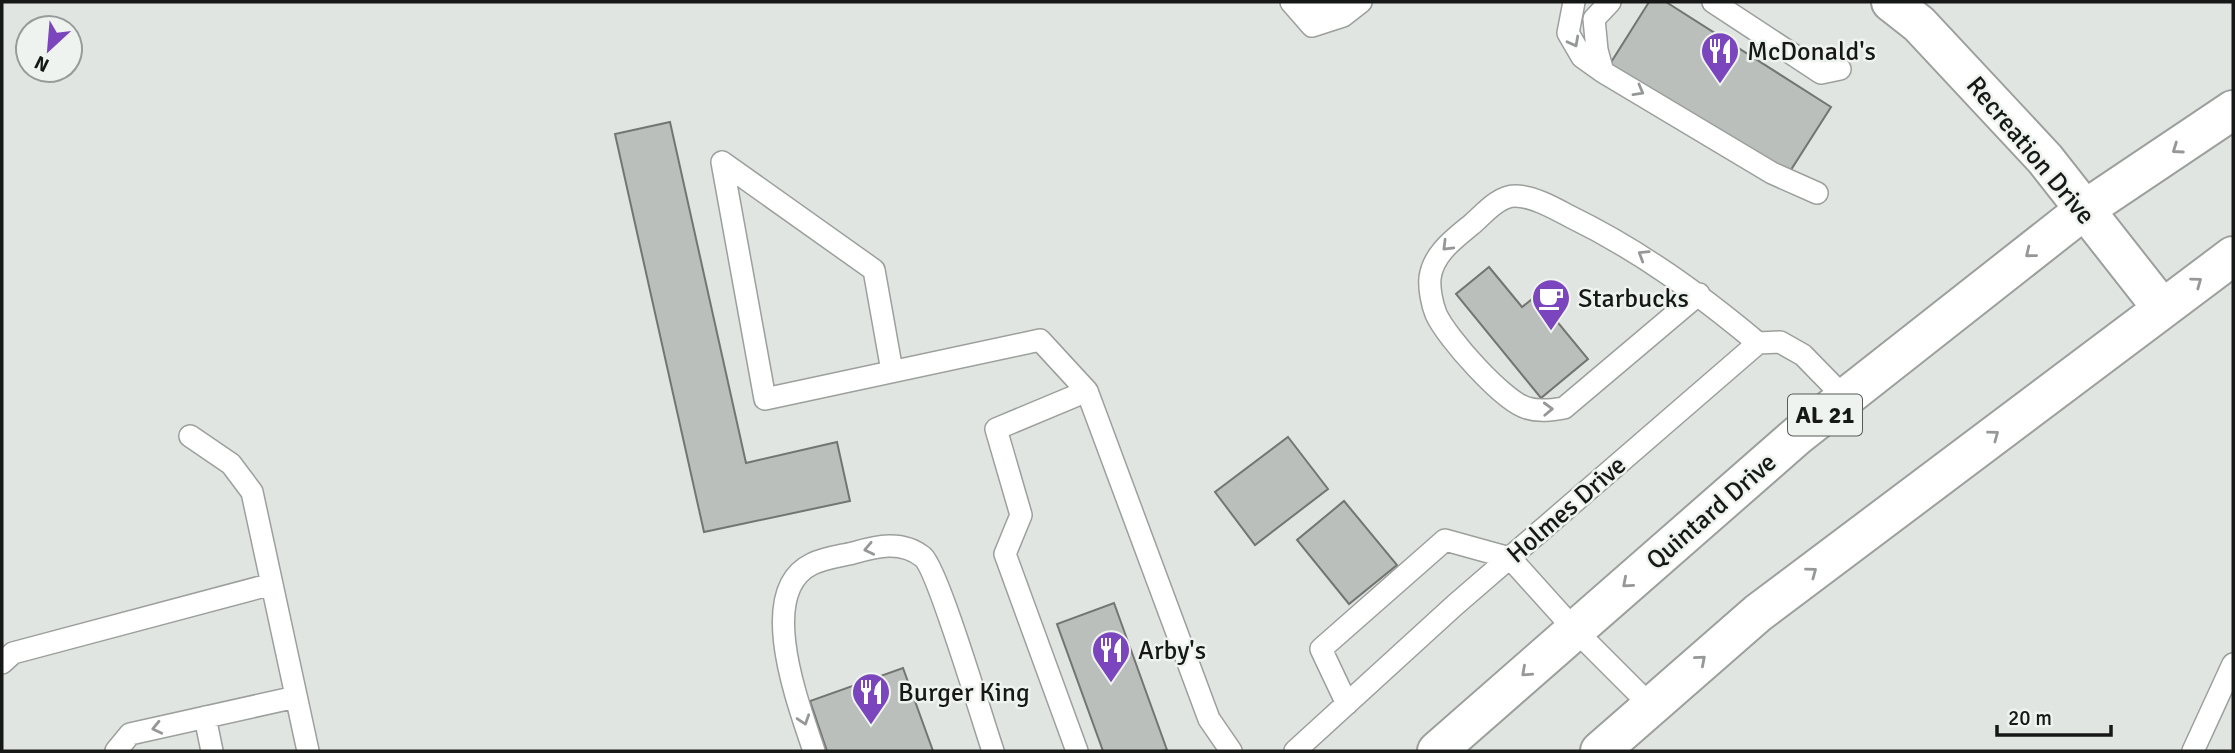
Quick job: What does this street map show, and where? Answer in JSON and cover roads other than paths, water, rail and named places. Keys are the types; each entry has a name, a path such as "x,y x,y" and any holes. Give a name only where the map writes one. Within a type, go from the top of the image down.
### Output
{"main road":[{"name":"Recreation Drive","path":"1906,6 2045,159 2162,308"},
{"name":"Quintard Drive","path":"1437,751 1798,435 2084,210 2233,110"},
{"path":"1600,751 1758,613 2233,256"}],"lane":[{"path":"1291,2 1312,26 1343,16 1361,2"},
{"path":"1306,2 1316,13 1335,2"},
{"path":"1574,2 1568,33 1582,57 1772,173 1817,193"},
{"path":"1603,72 1597,51 1594,19 1610,2"},
{"path":"1713,2 1821,72 1840,69"},
{"path":"892,371 874,270 722,162 765,399 1040,340 1087,391 1209,719 1231,751"},
{"path":"1699,294 1564,408 1547,411 1527,408 1503,395 1452,337 1437,316 1430,292 1430,276 1439,255 1452,241 1500,201 1514,196 1550,206 1627,245 1699,294 1758,343 1780,342 1803,355 1846,399"},
{"name":"Holmes Drive","path":"1295,751 1510,558 1758,343"},
{"path":"1077,751 1004,554 1021,515 996,429 1087,391"},
{"path":"190,436 231,464 252,492 308,751"},
{"path":"1347,704 1321,649 1445,540 1510,558 1574,629 1650,705"},
{"path":"814,751 792,683 783,635 786,599 793,581 811,564 876,547 905,546 926,559 993,751"},
{"path":"2,663 13,653 272,584"},
{"path":"2193,751 2233,664"},
{"path":"116,751 130,734 296,697"},
{"path":"205,716 212,751"}],"place":[{"name":"McDonald's","path":"1720,85"},
{"name":"Starbucks","path":"1551,332"},
{"name":"Arby's","path":"1111,684"},
{"name":"Burger King","path":"871,726"}]}
